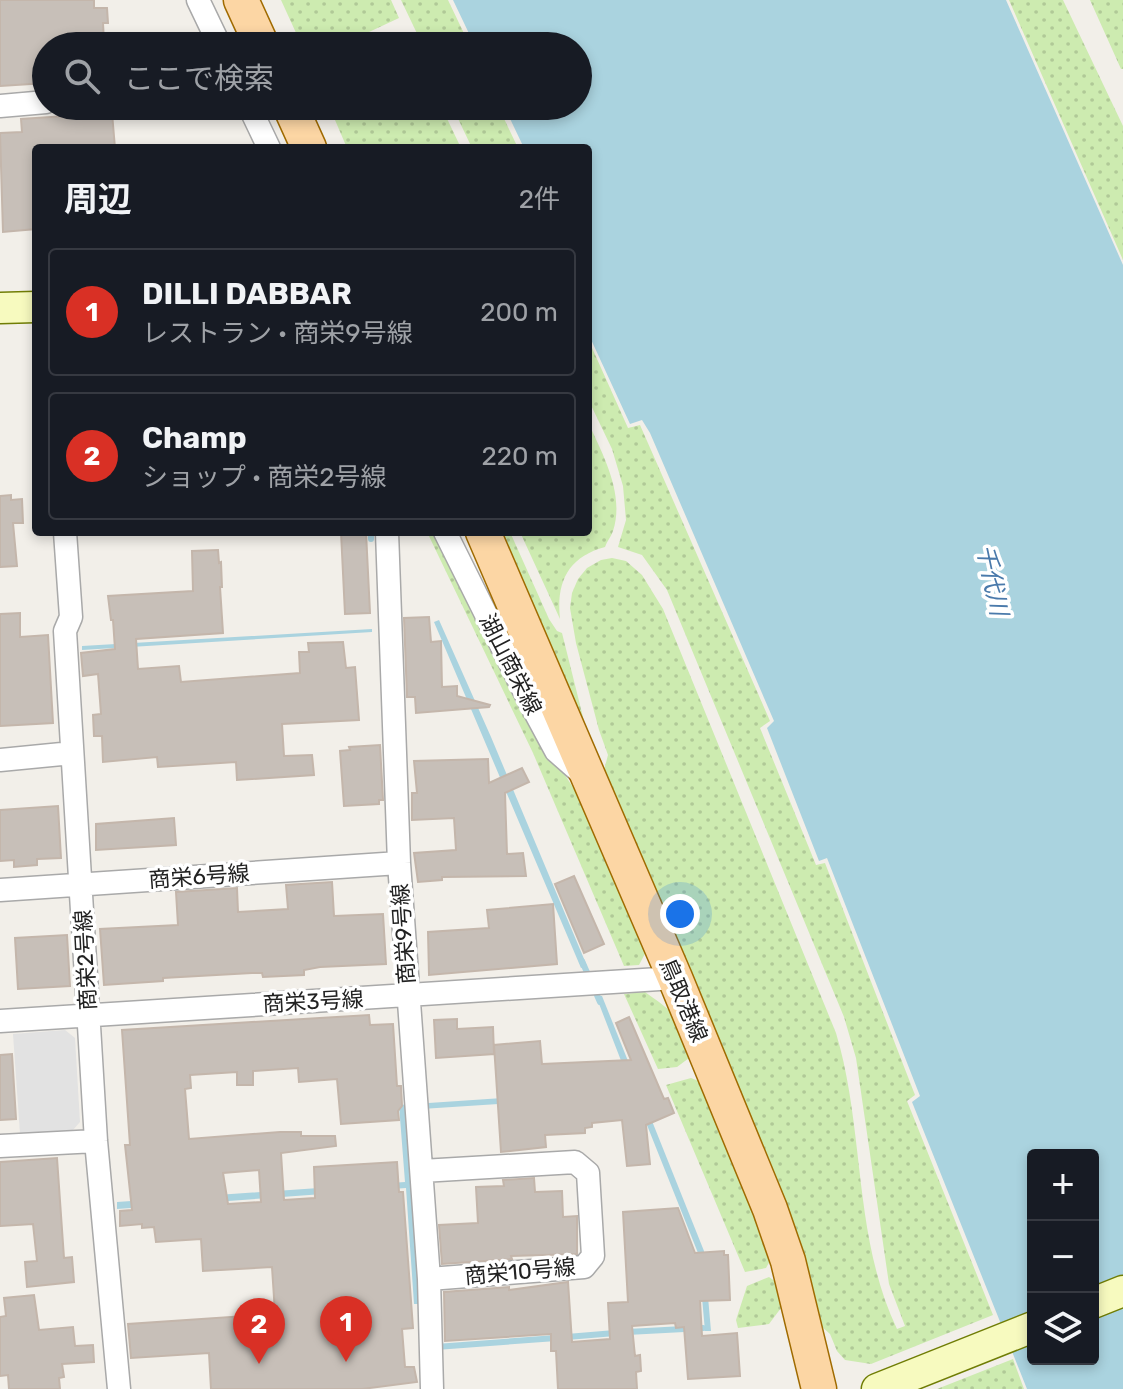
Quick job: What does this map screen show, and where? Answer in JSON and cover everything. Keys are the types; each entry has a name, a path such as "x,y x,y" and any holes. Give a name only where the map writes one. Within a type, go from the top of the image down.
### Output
{"main road":[{"path":"241,0 256,32"},
{"path":"296,120 307,144"},
{"path":"0,308 32,307"},
{"name":"鳥取港線","path":"485,536 593,784 777,1226 819,1389"},
{"path":"1099,1301 1123,1291"},
{"path":"884,1387 1027,1329"}],"street":[{"path":"198,0 213,32"},
{"path":"0,106 32,103"},
{"path":"256,120 267,144"},
{"name":"商栄2号線","path":"65,536 71,617 65,631 88,1014 96,1141 119,1389"},
{"name":"商栄9号線","path":"387,536 399,863 429,1279 432,1389"},
{"name":"湖山商栄線","path":"447,536 556,751 593,784"},
{"path":"0,760 72,753"},
{"name":"商栄6号線","path":"0,890 399,863"},
{"name":"商栄3号線","path":"0,1021 675,978"},
{"path":"0,1146 96,1141"},
{"name":"商栄10号線","path":"422,1171 575,1162 588,1173 593,1256 584,1267 429,1279"}],"green space":[{"path":"281,0 391,0 399,18 369,32 296,32"},
{"path":"401,0 448,0 463,32 416,32"},
{"path":"1009,0 1063,0 1123,126 1123,260"},
{"path":"1090,0 1123,0 1123,69 1121,69"},
{"path":"335,120 448,120 459,144 345,144"},
{"path":"459,120 505,120 516,144 470,144"},
{"path":"592,348 628,428 640,425 770,721 760,728 816,865 825,863 915,1095 907,1101 993,1315 871,1364 845,1360 837,1351 830,1334 820,1325 603,774 608,755 576,643 570,608 572,593 587,568 612,558 626,561 642,575 663,609 836,1033 852,1107 873,1257 897,1329 905,1326 889,1284 856,1058 844,1017 667,590 642,555 618,547 626,520 623,486 612,449 592,407"},
{"path":"592,431 611,475 616,517 605,547 582,557 567,573 560,594 560,619 522,536 592,536"},
{"path":"429,536 436,536 549,751 584,804 649,946 639,965 624,966 533,753"},
{"path":"494,536 512,536 549,619 562,633 586,729"},
{"path":"645,992 671,1012 686,1035 689,1058 677,1067 658,1069 624,994"},
{"path":"691,1078 706,1084 771,1259 766,1268 745,1272 666,1085"},
{"path":"769,1277 776,1282 781,1308 769,1324 738,1328 736,1320 747,1286"},
{"path":"1013,1359 1024,1389 937,1389"}],"shaded area":[{"path":"65,1030 75,1038 80,1122 72,1131 20,1134 13,1034"}],"water":[{"name":"千代川","path":"453,0 1006,0 1123,265 1123,1389 1027,1389 912,1102 920,1096 827,858 819,861 767,728 774,721 650,433 642,420 630,424 592,342 592,144 522,144 511,120 592,120 592,32 468,32"},
{"path":"439,620 587,966 581,968 434,622"},
{"path":"372,629 372,632 82,650 82,646"},
{"path":"596,996 602,996 704,1251 711,1331 705,1331 698,1253 635,1095 406,1110 420,1304 414,1304 406,1188 117,1209 117,1202 405,1182 399,1105 632,1089"}],"building":[{"path":"0,0 94,0 94,8 107,8 108,23 103,23 103,32 32,32 32,84 0,86"},
{"path":"21,119 113,120 115,144 32,144 32,229 3,232 0,133 22,132"},
{"path":"11,495 11,500 22,499 23,523 13,523 17,566 0,567 0,496"},
{"path":"341,536 366,536 370,613 345,614"},
{"path":"218,550 223,633 136,639 138,669 179,666 181,682 300,673 299,652 309,652 308,643 343,642 346,668 355,667 359,720 282,724 284,756 312,755 314,775 237,780 236,762 158,767 157,757 103,762 102,736 94,736 93,715 101,714 98,674 83,676 81,653 115,649 108,596 193,591 192,551"},
{"path":"20,613 20,637 48,635 53,723 0,726 0,614"},
{"path":"429,617 431,642 441,641 442,687 457,686 457,696 489,707 416,713 415,697 407,697 404,618"},
{"path":"380,745 383,800 379,800 379,804 344,806 340,751 350,750 349,747"},
{"path":"488,759 489,783 522,768 529,782 505,793 507,854 523,853 526,876 442,877 442,880 418,882 414,853 456,850 454,818 412,820 412,793 417,793 414,761"},
{"path":"58,806 61,858 37,859 37,865 14,867 14,860 0,861 0,810"},
{"path":"174,818 176,845 96,850 96,824"},
{"path":"574,876 604,944 584,953 555,884"},
{"path":"332,882 334,916 383,914 386,964 320,967 304,970 304,975 263,977 262,973 252,973 104,985 100,929 178,925 176,892 237,888 238,912 288,909 286,885"},
{"path":"553,904 557,964 429,975 428,932 489,928 487,910"},
{"path":"67,935 70,986 18,989 15,938"},
{"path":"369,1015 370,1025 393,1024 397,1086 401,1086 399,1120 341,1124 337,1079 299,1082 298,1068 253,1071 253,1085 237,1085 237,1072 190,1075 191,1088 185,1089 189,1139 280,1132 301,1132 301,1136 335,1136 336,1146 281,1153 284,1200 315,1198 314,1167 397,1162 399,1192 403,1192 413,1328 402,1329 405,1367 414,1367 417,1382 362,1389 211,1389 209,1353 131,1358 128,1324 245,1316 246,1330 276,1328 272,1267 203,1271 201,1239 156,1242 154,1227 142,1228 142,1224 120,1226 120,1211 132,1210 125,1145 130,1145 122,1030","holes":["259,1170 261,1202 228,1204 223,1173"]},
{"path":"629,1017 664,1099 668,1098 674,1113 646,1125 650,1164 627,1166 622,1120 592,1123 592,1127 585,1128 585,1133 545,1135 546,1147 501,1152 494,1045 540,1041 542,1064 631,1060 616,1023"},
{"path":"457,1019 457,1029 493,1027 494,1054 436,1058 434,1020"},
{"path":"12,1054 16,1119 0,1120 0,1055"},
{"path":"57,1158 64,1258 72,1257 74,1282 27,1287 25,1262 37,1261 33,1224 0,1226 0,1162"},
{"path":"534,1178 535,1192 562,1191 563,1217 577,1216 577,1254 511,1256 512,1259 442,1264 439,1225 478,1223 476,1187 504,1186 503,1180"},
{"path":"678,1208 695,1253 724,1251 724,1255 728,1255 730,1300 700,1301 702,1336 737,1333 740,1376 688,1379 684,1327 676,1328 675,1323 632,1326 635,1356 640,1355 641,1371 636,1372 637,1389 558,1389 556,1351 551,1351 551,1334 445,1341 444,1292 509,1287 509,1290 568,1282 572,1342 610,1339 608,1303 628,1302 623,1212"},
{"path":"34,1295 39,1330 73,1327 75,1346 93,1345 94,1362 62,1364 64,1377 59,1378 60,1389 9,1389 8,1375 0,1376 0,1317 6,1316 4,1298"}],"waterway":[{"path":"582,961 600,1002"},
{"path":"627,1332 703,1328"},
{"path":"567,1337 615,1333"},
{"path":"436,1347 556,1338"}],"place":[{"name":"DILLI DABBAR","path":"346,1362"},
{"name":"Champ","path":"259,1364"}]}
